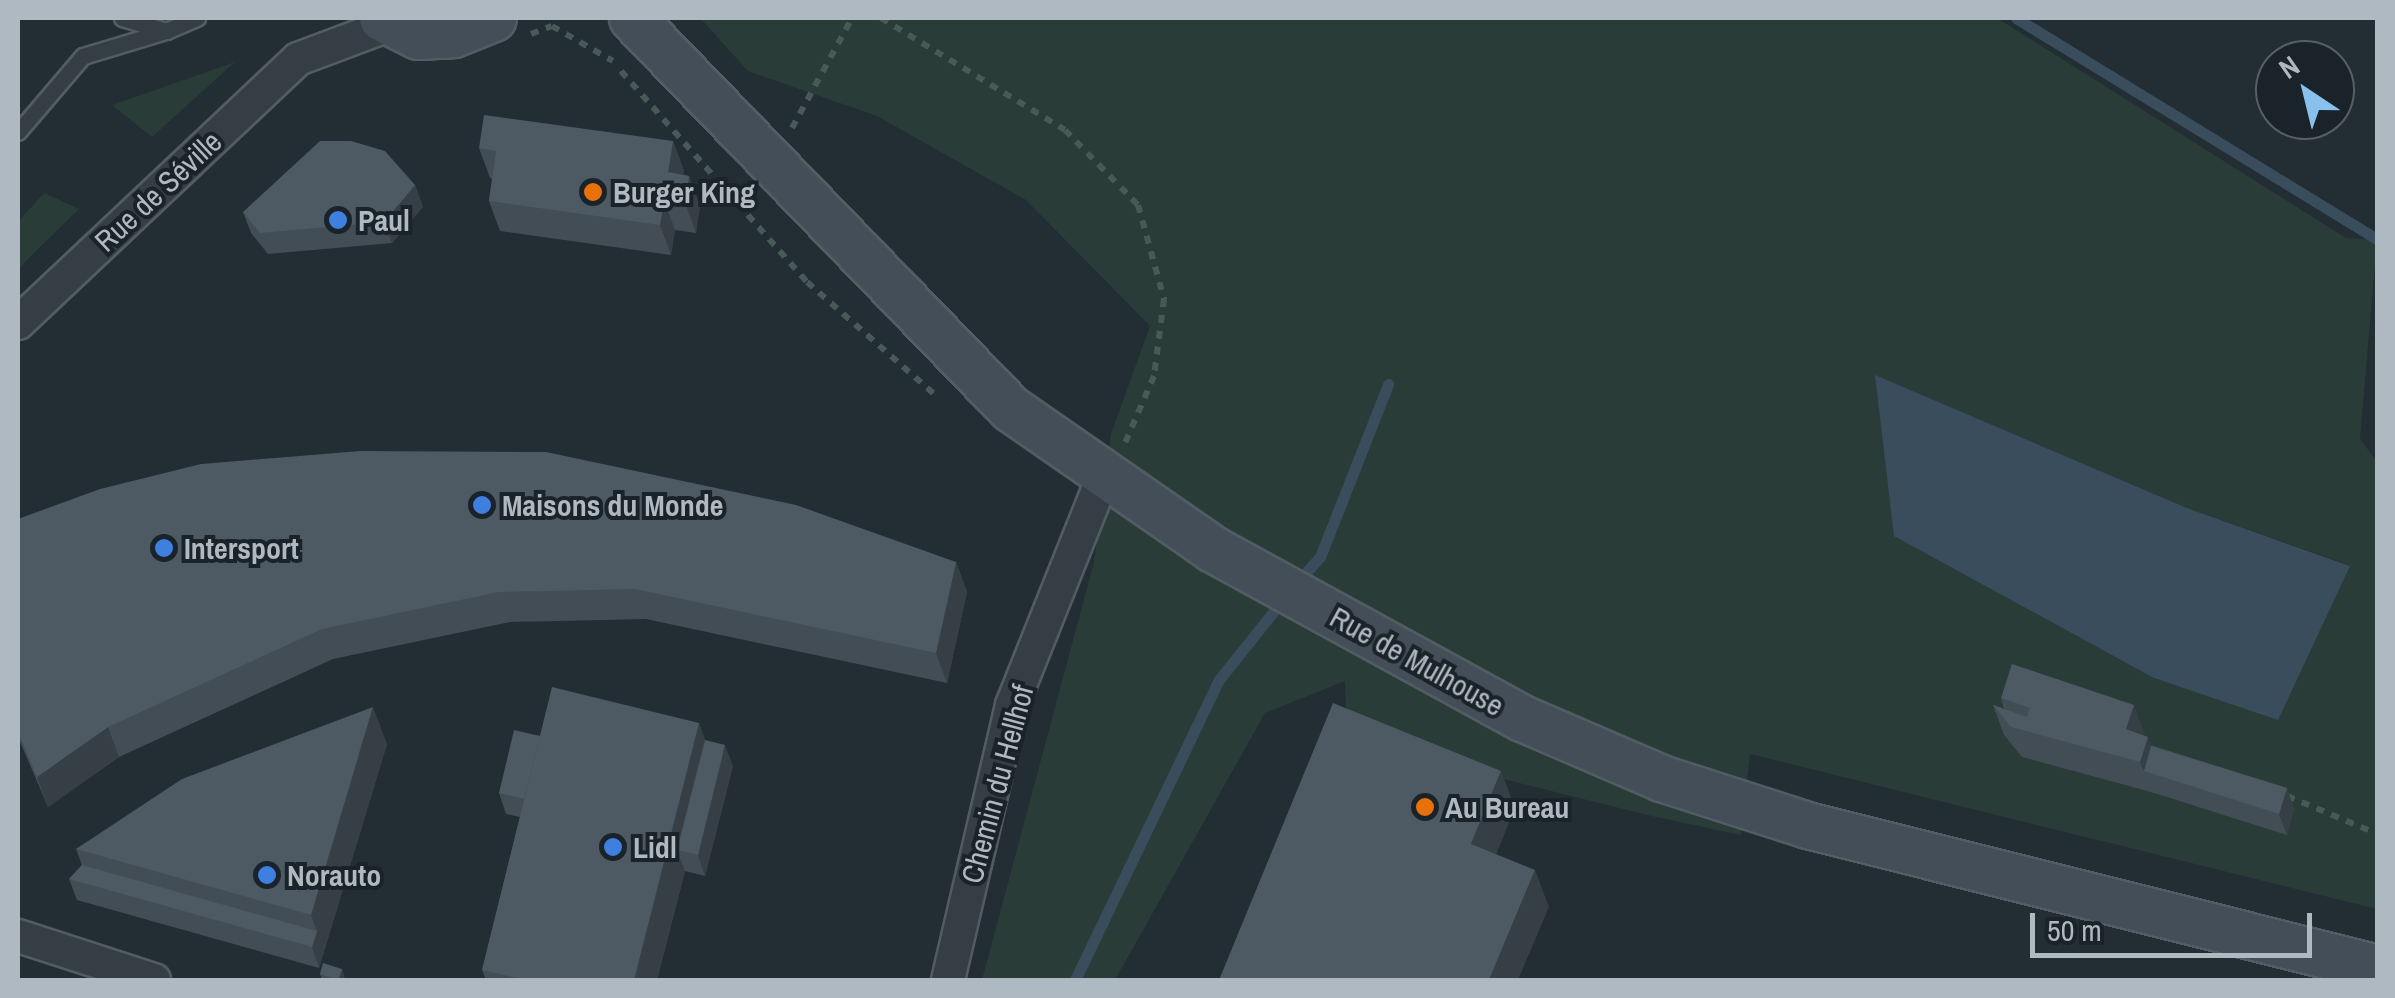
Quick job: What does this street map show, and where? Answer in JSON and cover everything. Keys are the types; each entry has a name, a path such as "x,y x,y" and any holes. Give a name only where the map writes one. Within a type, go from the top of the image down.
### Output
{"main road":[{"path":"386,21 418,36 502,29"},
{"name":"Rue de Mulhouse","path":"629,21 1010,408 1102,480 1255,572 1522,718 1661,778 1807,825 2378,968"}],"street":[{"name":"Rue de Séville","path":"18,323 298,59 319,18"},
{"name":"Rue de Séville","path":"298,59 386,21"},
{"name":"Chemin du Hellhof","path":"948,980 1012,705 1102,480"},
{"path":"18,936 154,980"}],"lane":[{"path":"122,18 166,31"},
{"path":"18,132 84,56 198,18"}],"path":[{"path":"784,142 852,18"},
{"path":"881,18 1065,130 1138,206 1164,298 1154,376 1102,480"},
{"path":"502,29 552,26 610,59 807,282 943,401"},
{"path":"2268,788 2378,834"}],"green space":[{"path":"700,18 1997,18 2346,238 2377,240 2360,439 2378,463 2377,909 1750,754 1741,835 1647,815 1347,740 1345,681 1265,713 1115,980 982,980 1094,562 1111,434 1150,326 1026,200 877,116 748,71","holes":["1876,376 2187,508 2349,565 2278,719 2154,678"]},
{"path":"235,62 152,137 112,105"},
{"path":"44,193 79,209 18,269 18,222"}],"water":[{"path":"1875,375 2187,508 2350,566 2278,720 2154,678 1894,536"}],"building":[{"name":"Burger King","path":"484,115 673,141 668,172 689,176 685,203 664,200 660,225 489,201 496,151 479,148"},
{"name":"Paul","path":"320,141 351,141 385,151 415,185 384,222 260,233 243,212"},
{"path":"360,451 546,452 796,505 956,562 936,653 635,589 499,592 322,629 108,727 37,777 18,732 18,519 100,489 201,464"},
{"path":"2012,664 2134,705 2126,729 2148,737 2140,762 2011,727 1993,705 2027,717 2030,708 2001,698"},
{"name":"Lidl","path":"552,687 699,723 634,980 525,980 482,970"},
{"path":"1333,703 1501,771 1471,844 1535,870 1489,980 1219,980"},
{"path":"373,707 311,915 76,849 182,779"},
{"path":"514,730 540,736 524,799 499,793"},
{"path":"705,740 725,745 698,855 677,850"},
{"path":"2151,746 2287,788 2279,814 2144,771"},
{"path":"82,865 317,931 312,947 69,879"},
{"path":"323,963 342,969 338,980 320,974"}],"waterway":[{"path":"2016,18 2378,240"},
{"path":"1297,583 1320,557 1388,384"},
{"path":"1075,980 1218,681 1285,597"}],"place":[{"name":"Burger King","path":"593,192"},
{"name":"Paul","path":"338,220"},
{"name":"Maisons du Monde","path":"482,505"},
{"name":"Intersport","path":"164,548"},
{"name":"Au Bureau","path":"1425,807"},
{"name":"Lidl","path":"613,847"},
{"name":"Norauto","path":"267,875"}]}
